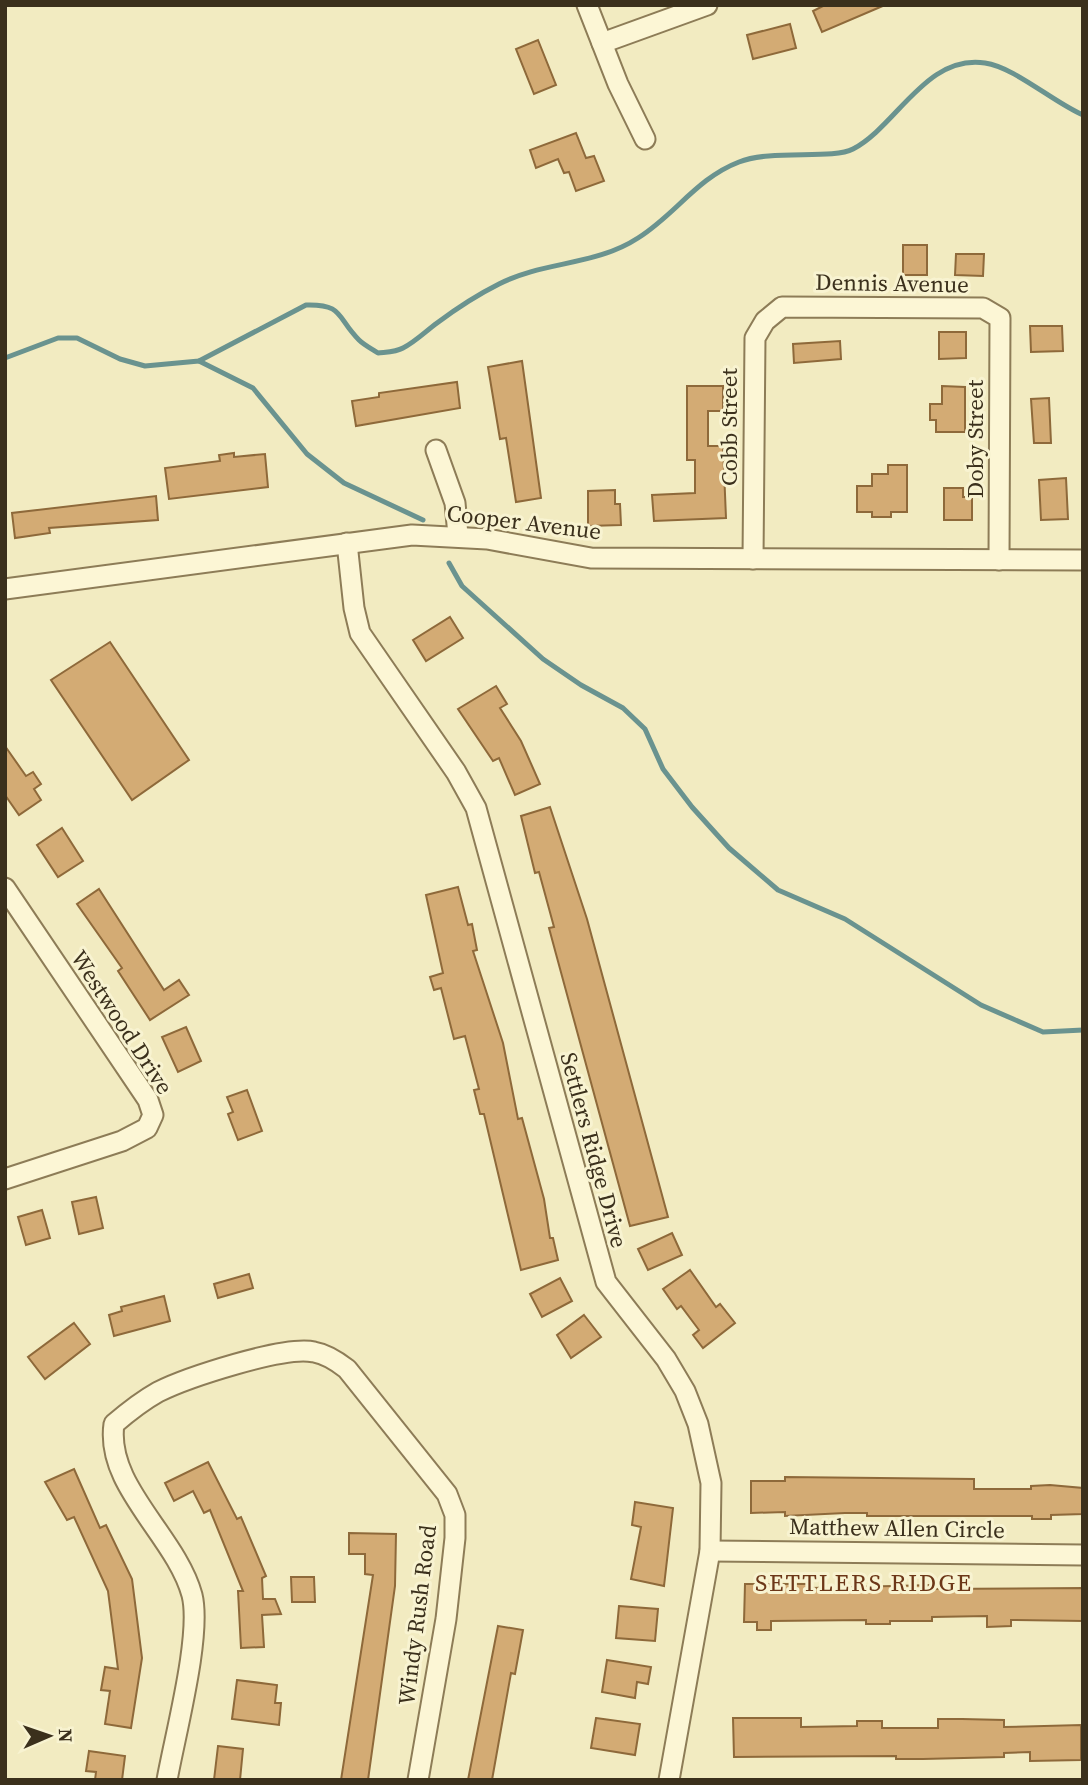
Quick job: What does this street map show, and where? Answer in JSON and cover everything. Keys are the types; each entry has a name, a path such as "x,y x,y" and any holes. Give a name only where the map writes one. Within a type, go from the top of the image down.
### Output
{"street":[{"path":"587,5 645,139"},
{"path":"602,43 706,5"},
{"name":"Dennis Avenue","path":"782,307 983,308 1000,318"},
{"name":"Cobb Street","path":"753,559 755,338 765,321 782,307"},
{"name":"Doby Street","path":"999,560 1000,318"},
{"path":"436,450 455,503 458,535"},
{"name":"Cooper Avenue","path":"5,589 412,536 458,535 591,558 1083,560"},
{"name":"Settlers Ridge Drive","path":"347,543 354,608 360,633 473,799 606,1282 666,1359 685,1391 698,1424 711,1483 710,1551 669,1780"},
{"name":"Westwood Drive","path":"5,888 148,1101 153,1115 147,1128 122,1141 5,1179"},
{"name":"Windy Rush Road","path":"167,1780 194,1633 193,1599 173,1552 114,1457 114,1424 161,1391 233,1365 313,1351 338,1361 347,1370 447,1494 455,1515 446,1619 418,1780"},
{"name":"Matthew Allen Circle","path":"710,1551 1083,1555"}],"building":[{"path":"825,5 885,5 822,32 813,11"},
{"path":"790,24 796,48 753,59 747,35"},
{"path":"538,40 556,85 534,94 516,49"},
{"path":"576,133 586,158 594,156 604,181 576,191 569,172 564,173 558,159 536,168 530,150"},
{"path":"903,245 927,245 927,275 903,275"},
{"path":"956,254 984,254 983,276 955,275"},
{"path":"1030,326 1062,326 1063,351 1031,352"},
{"path":"939,332 966,332 966,358 939,359"},
{"path":"840,341 841,359 794,363 793,344"},
{"path":"522,361 541,498 516,502 506,438 500,439 488,367"},
{"path":"457,382 460,408 356,426 352,401 379,397 379,393"},
{"path":"687,386 723,386 723,411 708,411 708,446 723,446 726,518 654,521 652,495 695,493 695,460 687,460"},
{"path":"942,386 965,387 965,432 936,432 936,420 930,420 930,404 942,404"},
{"path":"1049,398 1051,443 1034,443 1031,399"},
{"path":"234,453 234,457 265,454 268,487 169,499 165,468 220,461 219,455"},
{"path":"888,465 907,465 907,512 891,512 891,517 872,517 872,512 857,512 857,486 872,486 872,474 888,474"},
{"path":"1066,478 1068,519 1041,520 1039,480"},
{"path":"944,488 963,488 963,497 972,497 972,520 944,520"},
{"path":"615,490 615,504 620,504 621,525 588,526 588,491"},
{"path":"156,496 158,520 49,528 50,533 15,538 12,513"},
{"path":"450,617 463,638 426,661 413,640"},
{"path":"110,642 189,760 132,800 51,680"},
{"path":"496,686 507,704 500,708 521,741 540,784 515,795 499,758 493,761 458,709"},
{"path":"5,746 26,776 33,772 41,784 34,789 41,800 19,815 5,795"},
{"path":"550,807 587,919 668,1217 630,1226 549,928 554,927 539,872 535,873 521,816"},
{"path":"62,828 83,861 58,877 37,845"},
{"path":"458,887 468,925 472,924 477,950 473,951 503,1043 518,1119 522,1118 544,1199 550,1238 553,1238 558,1260 521,1270 484,1114 480,1114 474,1090 479,1089 465,1036 454,1039 441,988 434,990 430,977 443,973 426,895"},
{"path":"99,889 164,990 179,980 189,995 150,1020 118,971 122,968 77,904"},
{"path":"186,1027 201,1061 178,1072 162,1037"},
{"path":"247,1090 262,1131 238,1140 228,1114 233,1112 227,1097"},
{"path":"96,1197 103,1228 79,1234 72,1202"},
{"path":"42,1210 50,1238 26,1245 18,1217"},
{"path":"672,1233 682,1255 648,1270 638,1249"},
{"path":"690,1270 716,1307 720,1304 735,1323 703,1348 693,1335 699,1330 681,1306 677,1309 663,1289"},
{"path":"249,1274 253,1288 218,1298 214,1284"},
{"path":"560,1278 572,1301 542,1317 530,1294"},
{"path":"164,1296 170,1321 114,1336 109,1315 122,1311 121,1307"},
{"path":"584,1315 601,1337 571,1358 557,1335"},
{"path":"74,1323 90,1344 45,1379 28,1357"},
{"path":"208,1462 237,1519 241,1517 266,1576 262,1578 263,1599 275,1599 281,1614 262,1615 264,1647 241,1648 238,1591 243,1591 210,1510 204,1513 193,1491 174,1501 165,1483"},
{"path":"74,1469 100,1528 106,1525 132,1579 142,1658 131,1728 105,1724 110,1691 101,1690 105,1667 118,1669 108,1591 74,1517 67,1520 45,1482"},
{"path":"785,1477 974,1479 974,1489 1031,1489 1031,1486 1050,1485 1083,1488 1083,1514 1051,1515 1051,1519 1032,1519 1032,1516 867,1516 867,1513 845,1513 785,1516 785,1512 751,1513 751,1481 785,1481"},
{"path":"635,1502 673,1508 664,1586 631,1579 641,1527 632,1525"},
{"path":"349,1533 396,1534 395,1586 368,1780 341,1780 373,1575 365,1574 365,1554 349,1554"},
{"path":"291,1577 314,1577 315,1602 292,1602"},
{"path":"745,1584 811,1584 811,1588 932,1585 932,1589 1083,1588 1083,1621 1011,1620 1011,1626 987,1627 987,1616 932,1617 932,1621 890,1621 890,1624 866,1624 866,1620 771,1621 771,1630 757,1630 757,1622 744,1622"},
{"path":"619,1606 658,1609 655,1641 616,1638"},
{"path":"498,1626 523,1630 515,1674 511,1673 492,1780 468,1780"},
{"path":"607,1660 651,1667 648,1684 637,1682 635,1698 602,1692"},
{"path":"237,1680 277,1685 275,1703 281,1703 279,1725 232,1719"},
{"path":"596,1718 640,1724 635,1755 591,1748"},
{"path":"733,1718 801,1718 801,1727 857,1726 857,1721 882,1721 882,1728 938,1728 938,1719 1004,1720 1004,1727 1081,1725 1081,1760 1030,1761 1030,1752 1004,1753 1004,1757 923,1759 896,1759 896,1756 734,1757"},
{"path":"218,1746 243,1749 240,1780 214,1780"},
{"path":"89,1751 125,1756 122,1780 95,1780 96,1772 86,1771"}],"waterway":[{"path":"5,358 58,338 77,338 120,359 145,366 199,361 306,305 327,307 338,313 359,340 378,353 394,351 407,346 460,307 499,284 534,271 587,259 622,247 651,229 711,177 739,162 767,156 831,154 853,149 884,125 929,80 946,69 964,63 996,66 1083,115"},
{"path":"199,361 253,388 307,454 344,483 423,520"},
{"path":"449,563 462,586 543,659 581,685 623,708 645,729 663,769 692,807 729,848 778,890 845,919 981,1005 1043,1032 1083,1030"}],"district":[{"name":"SETTLERS RIDGE","path":"864,1583"}]}
